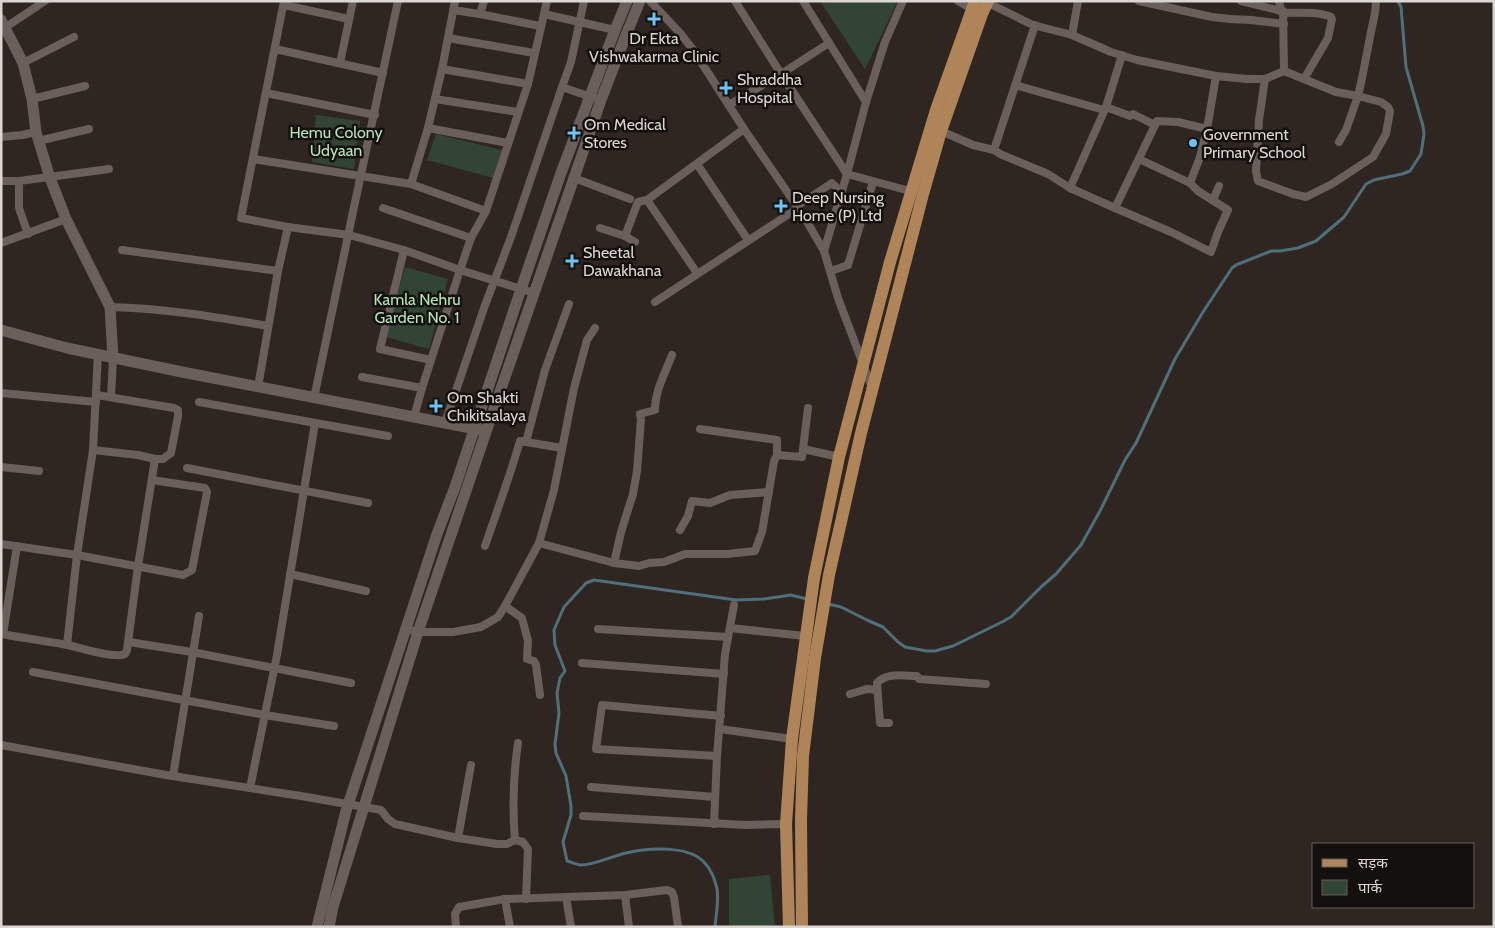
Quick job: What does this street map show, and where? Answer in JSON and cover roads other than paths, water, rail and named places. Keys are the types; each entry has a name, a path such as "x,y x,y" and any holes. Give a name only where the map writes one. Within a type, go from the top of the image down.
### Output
{"main road":[{"path":"317,927 349,803 406,629 521,289 590,96 627,1"},
{"path":"328,927 418,632 601,100 640,1"},
{"path":"802,927 801,820 803,756 829,575 854,459 920,202 981,6"},
{"path":"789,927 786,824 792,739 814,578 839,457 910,191 936,110 981,6"},
{"path":"4,24 23,63 32,99 37,137 50,178 66,219 110,307 113,358"},
{"path":"539,238 551,243"},
{"path":"1,330 113,358 445,424 474,428 486,432"}],"street":[{"path":"4,24 45,1"},
{"path":"340,63 353,1"},
{"path":"314,398 398,1"},
{"path":"411,184 435,99 454,1"},
{"path":"480,14 484,1"},
{"path":"414,417 460,270 471,238 486,211 528,84 547,1"},
{"path":"445,424 571,62 584,1"},
{"path":"650,1 680,33 797,207 824,251 838,298 872,388"},
{"path":"735,1 847,174 910,191"},
{"path":"803,1 866,102"},
{"path":"824,251 842,193 866,102 885,42 903,1"},
{"path":"958,1 981,6 1035,25 1072,35 1111,52 1137,60 1216,76 1247,80 1265,79 1284,71 1336,92 1380,102 1388,107 1390,111 1386,134 1373,157 1332,184 1306,197 1258,181 1256,171 1259,120 1265,79"},
{"path":"1072,35 1078,1"},
{"path":"1139,1 1230,20 1251,20 1284,24"},
{"path":"1240,1 1282,12 1331,16 1328,38 1304,79"},
{"path":"1279,1 1284,24 1284,71"},
{"path":"1339,142 1346,130 1358,96 1370,35 1374,24 1376,1"},
{"path":"349,19 284,3 241,218 288,227 349,235 404,250 534,293"},
{"path":"453,10 540,26"},
{"path":"544,14 615,30"},
{"path":"994,150 1035,25"},
{"path":"23,63 74,37"},
{"path":"448,38 534,53"},
{"path":"729,105 829,43"},
{"path":"275,49 384,73"},
{"path":"1070,188 1105,109 1122,55"},
{"path":"442,69 528,84"},
{"path":"1190,183 1200,157 1207,130 1216,76"},
{"path":"1015,85 1130,116 1133,114 1156,125"},
{"path":"32,99 85,86"},
{"path":"562,87 601,100"},
{"path":"266,93 375,115"},
{"path":"435,99 518,112"},
{"path":"1115,208 1157,121 1178,122 1207,130"},
{"path":"428,128 508,143"},
{"path":"1,137 22,135 37,137 89,129"},
{"path":"624,236 638,202 647,200 744,129"},
{"path":"941,132 973,145 994,150 1048,174 1070,188 1171,232 1211,252 1228,210 1198,191 1190,183 1139,159"},
{"path":"253,159 411,184 486,211"},
{"path":"697,164 748,240"},
{"path":"1,181 50,178 109,169"},
{"path":"574,178 630,199"},
{"path":"20,181 19,208 28,234"},
{"path":"831,270 848,265 873,182"},
{"path":"655,302 832,183 842,193"},
{"path":"1213,200 1219,186"},
{"path":"647,200 698,273"},
{"path":"383,208 471,238"},
{"path":"1,243 66,219"},
{"path":"258,387 278,271 288,227"},
{"path":"600,228 635,242"},
{"path":"122,250 278,271"},
{"path":"404,250 380,349 431,360"},
{"path":"526,442 545,370 570,304"},
{"path":"110,307 161,309 268,326"},
{"path":"406,629 418,632 453,632 481,627 498,617 505,606 539,543 554,490 574,388 587,340 595,328"},
{"path":"66,645 93,450 98,354"},
{"path":"614,563 636,479 640,414 655,410 655,400 672,355"},
{"path":"112,397 113,358"},
{"path":"362,377 422,388"},
{"path":"1,394 112,397 178,410 171,453 163,459 93,450"},
{"path":"199,402 388,436"},
{"path":"777,455 802,456 808,408"},
{"path":"250,788 274,668 315,423"},
{"path":"539,543 614,563 639,566 664,562 685,554 727,554 755,551 762,532 774,461 777,455 777,440 700,429"},
{"path":"486,546 513,468 520,441 562,448"},
{"path":"803,449 839,457"},
{"path":"17,546 2,634 122,656 125,654 129,642 138,566 156,458"},
{"path":"1,467 39,471"},
{"path":"187,468 368,503"},
{"path":"1,544 77,555 183,575 192,570 207,492 205,488 152,480"},
{"path":"680,530 688,516 692,501 710,503 730,494 769,492"},
{"path":"290,574 366,591"},
{"path":"714,824 717,756 724,674 734,605"},
{"path":"505,606 522,618 528,641 527,659 534,661 536,665 540,696"},
{"path":"173,776 199,616"},
{"path":"730,628 805,636"},
{"path":"598,629 728,637"},
{"path":"129,642 192,652 352,683"},
{"path":"582,663 724,674"},
{"path":"33,672 334,726"},
{"path":"889,724 880,723 880,700 877,683 881,679 894,675 917,676 919,679 986,684"},
{"path":"850,694 867,689 877,690"},
{"path":"717,756 596,750 602,705 721,716"},
{"path":"720,729 792,739"},
{"path":"516,840 513,810 513,776 518,743"},
{"path":"1,745 173,776 364,806 381,810 388,820 395,824 458,838 507,844 516,840 523,842 528,849 526,899"},
{"path":"458,838 471,765"},
{"path":"591,787 715,797"},
{"path":"583,816 714,824 786,824"},
{"path":"456,927 454,914 459,907 492,900 624,895 667,890 672,892 674,896 678,927"},
{"path":"624,895 629,927"},
{"path":"566,897 571,927"},
{"path":"505,899 510,927"}],"waterway":[{"path":"828,604 841,607 883,627 905,647 935,651 953,646 1011,617 1056,574 1081,545 1125,460 1136,443 1175,359 1232,268 1271,251 1298,248 1316,241 1344,217 1366,184 1374,180 1410,171 1421,154 1424,134 1423,126 1406,67 1401,7 1398,1"},
{"path":"715,927 718,898 716,885 708,867 696,856 677,850 655,849 626,853 586,865 567,861 563,842 571,815 571,806 566,776 556,753 555,744 559,713 557,693 560,678 565,671 555,645 554,630 564,607 586,583 594,580 736,600 764,599 791,595 807,599"}],"place":[{"name":"Dr Ekta Vishwakarma Clinic","path":"654,19"},
{"name":"Shraddha Hospital","path":"726,88"},
{"name":"Om Medical Stores","path":"574,133"},
{"name":"Government Primary School","path":"1193,143"},
{"name":"Deep Nursing Home (P) Ltd","path":"781,206"},
{"name":"Sheetal Dawakhana","path":"572,261"},
{"name":"Om Shakti Chikitsalaya","path":"436,406"}],"park label":[{"name":"Hemu Colony Udyaan","path":"336,141"},
{"name":"Kamla Nehru Garden No. 1","path":"417,308"}]}
